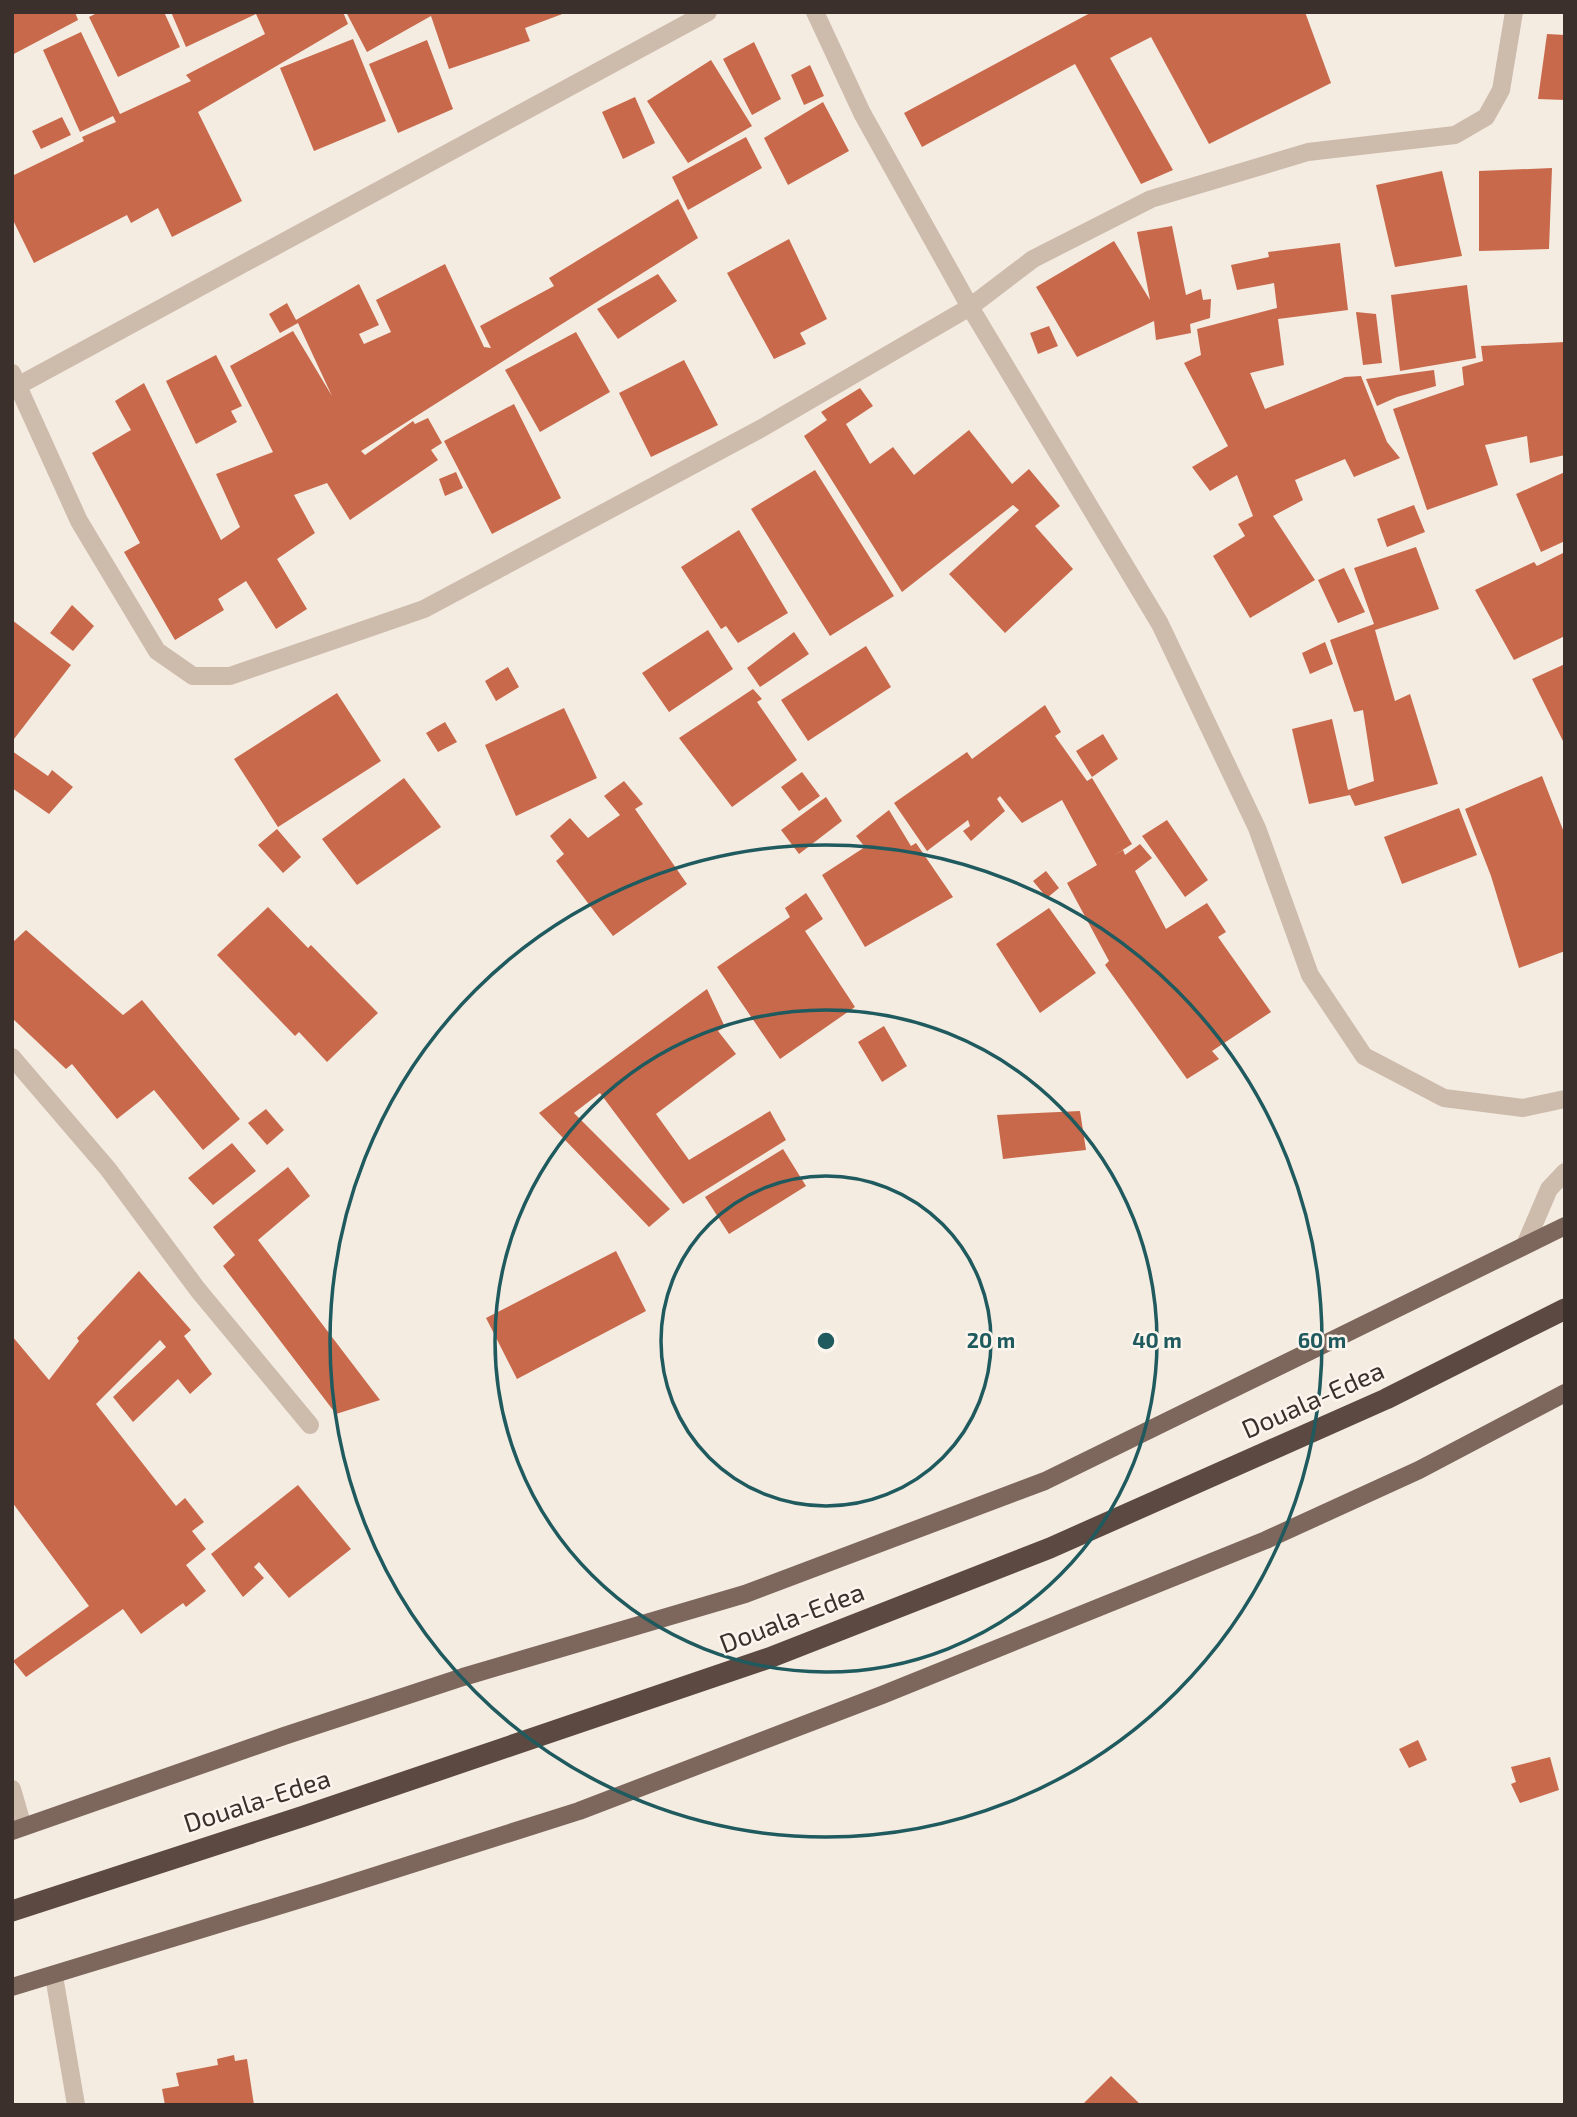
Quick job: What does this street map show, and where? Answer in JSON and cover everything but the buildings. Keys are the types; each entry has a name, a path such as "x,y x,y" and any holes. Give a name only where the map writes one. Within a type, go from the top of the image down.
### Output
{"highway":[{"name":"Douala-Edea","path":"12,1911 769,1658 1050,1548 1386,1399 1565,1309"}],"main road":[{"path":"18,1829 463,1677 745,1594 1045,1481 1565,1226"},
{"path":"12,1987 579,1811 870,1700 1266,1539 1419,1470 1565,1393"}],"street":[{"path":"708,12 14,383 79,521 157,651 193,676 230,676 424,609 762,428 970,307 1033,259 1151,199 1308,152 1455,135 1486,117 1501,90 1514,12"},
{"path":"815,12 862,113 970,307 1160,624 1257,828 1310,975 1364,1056 1444,1098 1524,1108 1565,1100"},
{"path":"12,1057 108,1169 198,1290 310,1425"},
{"path":"1525,1245 1549,1189 1565,1172"},
{"path":"12,1789 18,1829"},
{"path":"54,1976 76,2105"}]}
